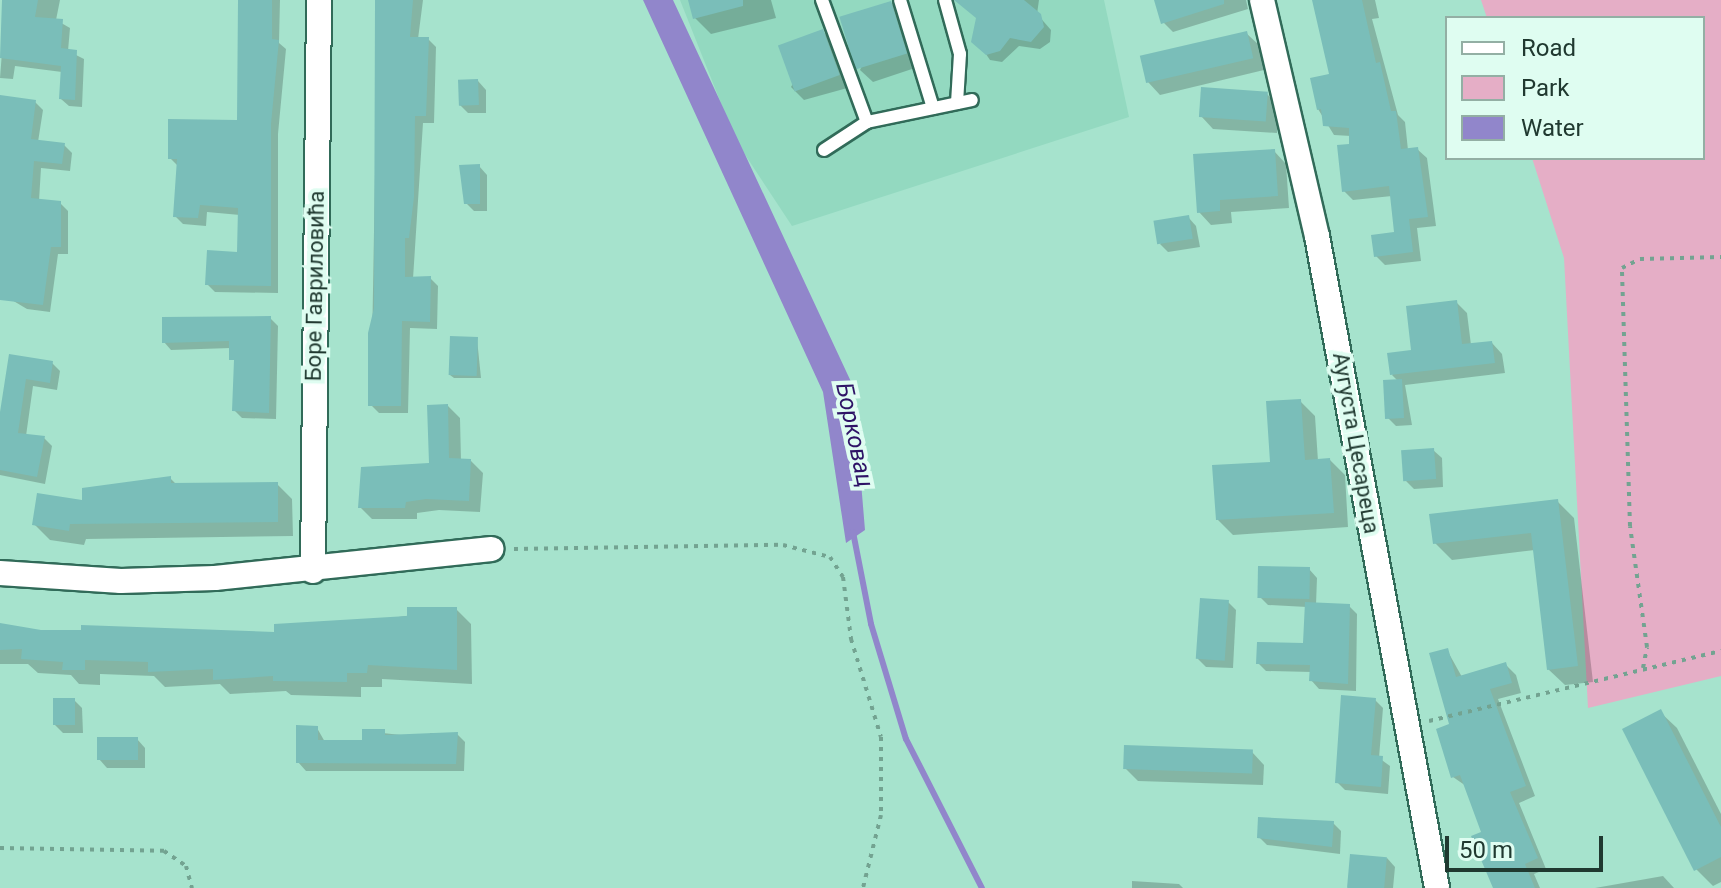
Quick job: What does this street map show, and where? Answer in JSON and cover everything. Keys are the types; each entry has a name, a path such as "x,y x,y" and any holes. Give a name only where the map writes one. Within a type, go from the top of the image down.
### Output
{"street":[{"name":"Боре Гавриловића","path":"313,571 319,0"},
{"name":"Аугуста Цесареца","path":"1262,0 1317,236 1437,888"},
{"path":"0,573 121,581 313,571 491,549"}],"lane":[{"path":"822,0 867,122"},
{"path":"900,0 933,108"},
{"path":"945,0 960,54 957,103"},
{"path":"824,150 867,122 972,100"}],"path":[{"path":"1643,668 1647,647 1630,526 1622,268 1640,259 1721,257"},
{"path":"491,549 735,544 801,547 830,557 843,577 851,639 881,737 881,815 863,888"},
{"path":"1407,718 1435,722 1721,651"},
{"path":"0,848 164,851 186,866 192,888"}],"shaded area":[{"path":"680,0 1104,0 1129,117 792,226 736,141"}],"green space":[{"path":"1481,0 1721,0 1721,676 1588,708 1564,258 1533,160 1705,160 1705,16 1486,16"}],"water":[{"path":"643,0 673,0 853,386 865,530 846,543 823,392"}],"building":[{"path":"2,0 38,0 35,17 63,19 61,48 77,50 75,100 59,99 61,66 0,58"},
{"path":"238,0 272,0 272,39 279,40 271,124 271,286 205,285 207,250 237,252 238,208 200,205 198,218 173,217 177,159 168,159 168,119 237,120"},
{"path":"375,0 413,0 410,37 429,37 426,116 415,116 414,197 409,238 405,238 405,277 431,276 430,322 402,321 401,406 368,406 368,333 374,308"},
{"path":"688,0 743,0 743,6 693,19"},
{"path":"954,0 1024,0 1041,14 1044,27 1031,42 1010,38 1000,51 986,55 971,42 976,18"},
{"path":"1154,0 1224,0 1224,4 1161,24"},
{"path":"1312,0 1362,0 1376,63 1380,62 1391,111 1396,111 1401,149 1418,147 1428,217 1409,219 1413,252 1374,257 1371,235 1394,232 1389,186 1342,192 1337,145 1349,144 1349,128 1323,126 1321,109 1317,110 1310,78 1329,74"},
{"path":"891,1 907,54 855,69 839,17"},
{"path":"823,29 840,75 795,91 778,45"},
{"path":"1247,31 1253,58 1146,83 1140,56"},
{"path":"478,79 479,105 459,106 458,80"},
{"path":"1201,87 1268,92 1266,122 1199,117"},
{"path":"0,95 36,100 31,139 65,143 62,164 34,161 31,198 61,201 61,247 51,247 43,305 0,300"},
{"path":"1275,149 1278,196 1220,200 1220,211 1197,213 1193,154"},
{"path":"480,164 480,204 464,204 459,165"},
{"path":"1189,215 1193,239 1157,244 1153,221"},
{"path":"1457,300 1462,344 1492,341 1495,363 1390,375 1387,353 1411,350 1406,306"},
{"path":"271,316 269,413 232,411 234,360 229,360 229,341 162,343 162,317"},
{"path":"450,336 478,337 477,376 449,375"},
{"path":"9,354 53,361 50,383 26,379 18,433 45,436 37,477 0,470 0,412"},
{"path":"1402,379 1404,418 1385,419 1383,380"},
{"path":"1301,399 1305,460 1330,458 1334,513 1216,520 1212,465 1270,462 1266,401"},
{"path":"448,404 449,458 471,459 469,501 426,499 406,502 405,508 358,508 361,467 429,463 427,405"},
{"path":"1434,448 1436,479 1403,481 1401,450"},
{"path":"171,476 171,483 278,482 278,522 70,524 69,531 32,525 37,493 82,500 82,488"},
{"path":"1558,499 1578,666 1547,670 1531,533 1433,544 1429,514"},
{"path":"1258,566 1310,567 1309,599 1257,598"},
{"path":"1200,598 1229,600 1225,661 1196,659"},
{"path":"1305,602 1350,604 1348,684 1309,681 1310,665 1256,664 1257,642 1303,643"},
{"path":"407,607 457,607 457,670 368,665 367,673 347,673 347,682 273,681 273,676 213,680 213,669 148,672 148,662 85,660 85,670 62,670 63,662 21,659 22,649 0,650 0,623 41,630 81,630 81,625 274,632 274,624 407,616"},
{"path":"1448,648 1456,677 1506,662 1512,683 1490,689 1526,786 1510,792 1538,858 1525,864 1535,888 1493,888 1471,836 1481,832 1460,775 1451,778 1436,729 1449,724 1429,653"},
{"path":"1341,695 1376,698 1371,755 1383,756 1381,787 1335,783"},
{"path":"53,698 75,698 75,725 53,725"},
{"path":"1661,709 1721,827 1721,857 1694,871 1622,729"},
{"path":"296,725 318,726 318,740 362,740 362,729 385,729 385,735 458,732 456,764 296,763"},
{"path":"97,737 138,737 138,760 97,760"},
{"path":"1124,745 1253,750 1252,773 1123,769"},
{"path":"1258,817 1334,821 1332,847 1257,838"},
{"path":"1350,854 1387,857 1384,888 1347,888"}],"waterway":[{"name":"Борковац","path":"853,532 871,624 906,739 982,888"}]}
